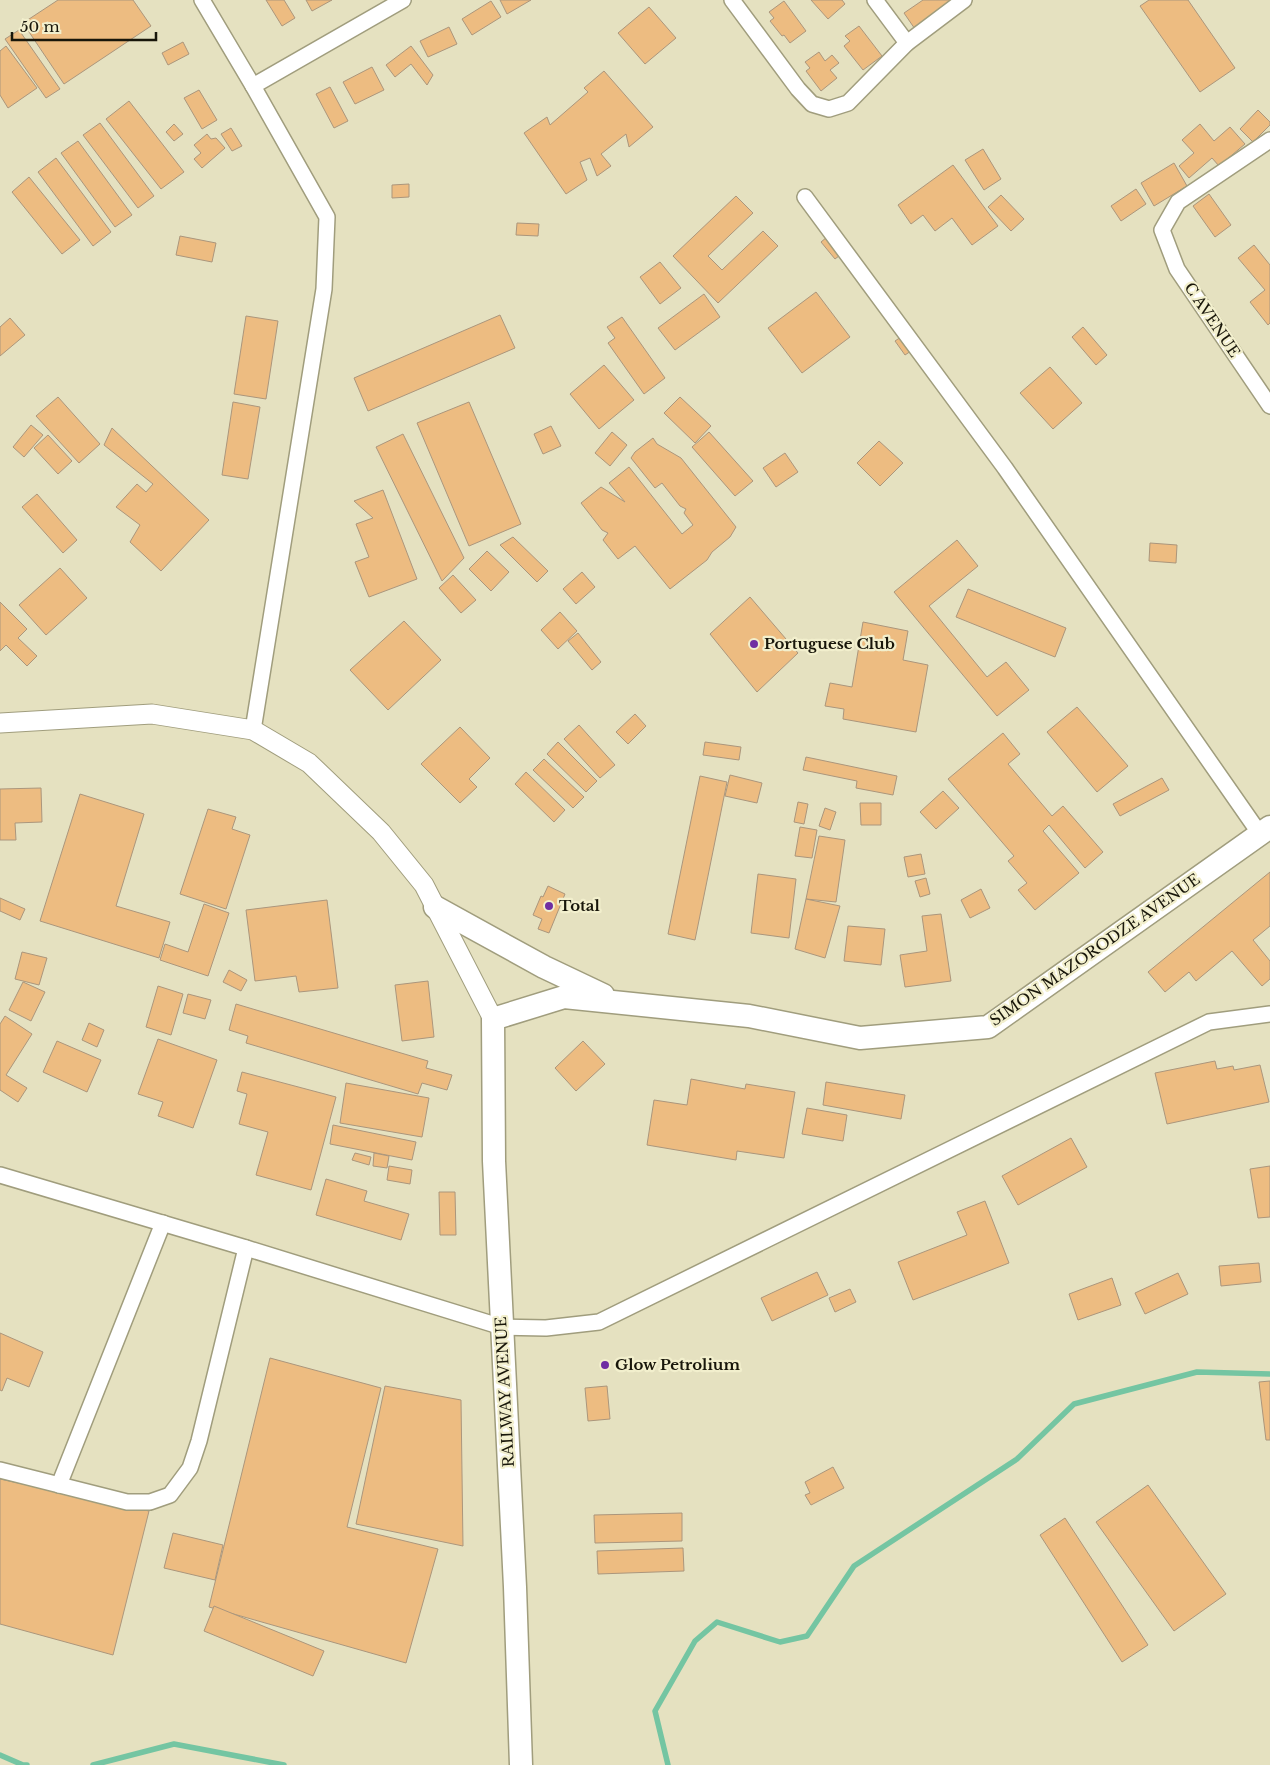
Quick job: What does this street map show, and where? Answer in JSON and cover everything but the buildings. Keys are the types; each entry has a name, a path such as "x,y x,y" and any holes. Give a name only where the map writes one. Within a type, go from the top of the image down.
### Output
{"main road":[{"name":"SIMON MAZORODZE AVENUE","path":"493,1019 564,996 749,1016 860,1038 988,1027 1265,831"},
{"path":"435,907 544,967 616,1001"},
{"name":"RAILWAY AVENUE","path":"493,1019 494,1161 515,1587 521,1765"}],"street":[{"path":"202,0 327,217 324,289 253,730"},
{"path":"253,86 403,0"},
{"path":"732,0 798,89 812,104 829,110 848,103 907,43 964,0"},
{"path":"875,0 907,43"},
{"name":"C AVENUE","path":"1270,140 1178,202 1162,230 1177,269 1270,406"},
{"path":"805,197 1005,468 1265,831"},
{"path":"0,723 152,714 253,730 309,763 381,832 424,885 493,1019"},
{"path":"0,1175 502,1327 546,1328 599,1322 1209,1022 1270,1014"},
{"path":"59,1485 163,1223"},
{"path":"0,1470 127,1502 150,1502 170,1495 190,1468 199,1442 246,1248"}],"waterway":[{"path":"668,1765 655,1711 695,1641 717,1622 780,1642 807,1636 854,1566 1017,1459 1074,1404 1197,1372 1270,1374"},
{"path":"93,1765 174,1744 284,1765"},
{"path":"0,1755 27,1765"}],"place":[{"name":"Portuguese Club","path":"754,644"},
{"name":"Total","path":"549,906"},
{"name":"Glow Petrolium","path":"605,1365"}]}
